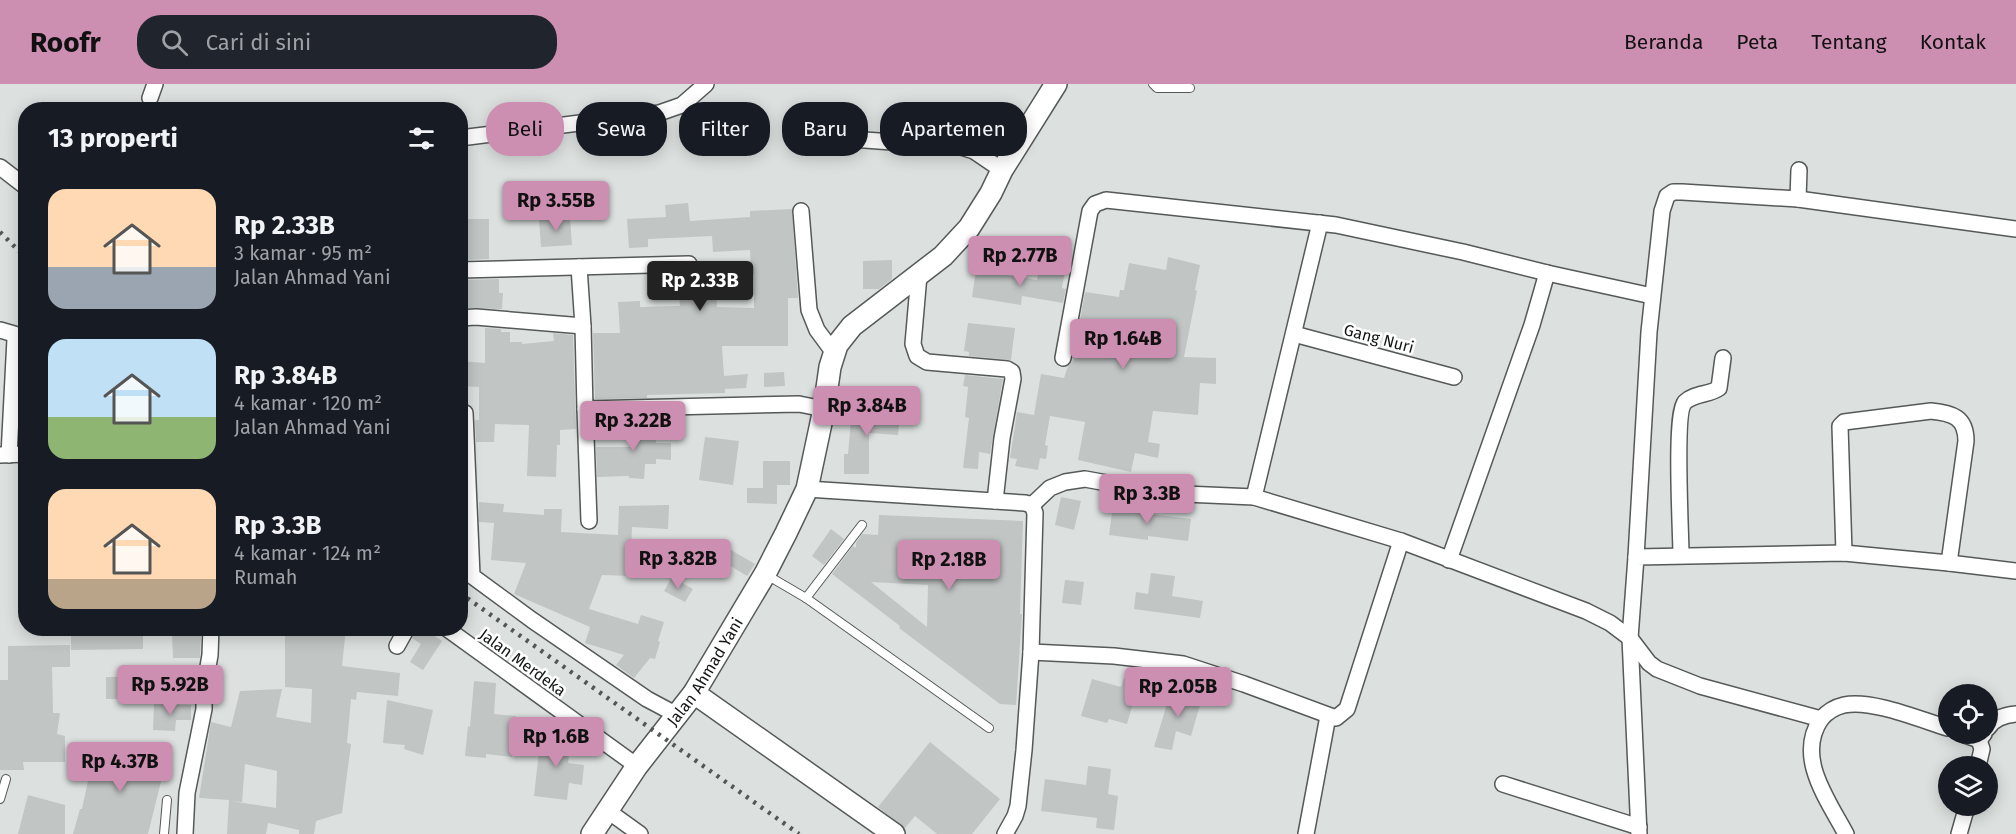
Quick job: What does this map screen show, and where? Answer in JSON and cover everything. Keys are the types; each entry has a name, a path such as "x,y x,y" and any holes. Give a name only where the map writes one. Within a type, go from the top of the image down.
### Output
{"street":[{"path":"468,137 659,113 682,105 706,84"},
{"name":"Jalan Ahmad Yani","path":"592,834 644,759 694,693 765,574 807,489 824,409 828,376 839,343 852,326 943,256 969,228 1053,88"},
{"path":"868,141 961,147 974,151 1002,170"},
{"path":"0,167 18,181"},
{"path":"1798,200 1799,170"},
{"path":"1503,784 1639,831 1630,638 1652,296 1663,204 1670,193 1798,200 2016,229"},
{"path":"1063,358 1089,216 1093,205 1109,200 1320,223 1463,252 1652,296"},
{"path":"801,211 809,310 818,330 834,353"},
{"path":"1254,497 1320,223"},
{"path":"468,270 689,264"},
{"path":"579,267 589,521"},
{"path":"1449,560 1528,336 1547,273"},
{"path":"919,275 913,344 917,357 927,362 1007,369 1012,372 1013,379 1002,438 995,501"},
{"path":"468,318 583,326"},
{"path":"0,330 11,332 15,339 5,455"},
{"name":"Gang Nuri","path":"1294,334 1454,377"},
{"path":"1682,555 1679,431 1682,409 1687,400 1719,388 1723,358"},
{"path":"585,409 799,404 824,409"},
{"path":"1844,553 1840,426 1844,422 1931,411 1943,412 1955,417 1966,431 1949,562"},
{"path":"1032,505 1050,488 1065,482 1085,479 1162,493 1254,497 1401,541 1586,611 1610,623 1630,638 1649,663 1657,669 1700,686 1821,719"},
{"path":"807,489 1032,505"},
{"path":"1005,834 1018,806 1031,652 1035,513 1032,505"},
{"path":"1031,652 1114,656 1183,664 1337,718 1347,710 1401,541"},
{"path":"1636,558 1682,555 1844,553 1949,562 2016,571"},
{"path":"468,573 647,699 677,716"},
{"path":"185,834 187,793 204,709 211,636"},
{"path":"397,646 403,636"},
{"name":"Jalan Merdeka","path":"458,636 644,759"},
{"path":"694,693 894,834"},
{"path":"1846,834 1815,775 1812,763 1811,742 1821,719 1837,707 1855,704 1888,709 1938,725"},
{"path":"1998,719 2016,714"},
{"path":"1306,834 1328,716"},
{"path":"608,811 640,834"},
{"path":"1959,834 1964,816"}],"lane":[{"path":"1153,84 1157,87 1190,88"},
{"path":"806,598 862,525"},
{"path":"765,574 806,598 989,728"},
{"path":"0,799 6,779"},
{"path":"164,834 167,800"}],"building":[{"path":"688,203 690,221 750,217 750,211 792,209 798,298 788,298 788,346 722,346 724,376 748,374 746,388 725,389 725,393 595,399 593,333 620,333 618,302 640,301 640,307 680,306 679,296 716,293 717,307 754,308 754,274 751,274 750,250 713,252 712,236 648,239 648,247 629,248 627,219 666,217 665,205"},
{"path":"570,217 572,245 541,247 539,219"},
{"path":"468,219 489,219 489,259 468,260"},
{"path":"1168,257 1200,265 1184,357 1216,358 1216,384 1200,383 1198,415 1153,411 1148,442 1160,444 1158,458 1135,453 1131,472 1078,460 1085,422 1050,416 1045,445 1048,446 1046,459 1040,458 1038,470 1015,466 1017,459 1010,458 1017,412 1034,415 1041,374 1064,378 1073,360 1085,292 1119,297 1120,290 1124,290 1129,263 1166,270"},
{"path":"892,260 892,279 879,289 863,289 863,261"},
{"path":"1039,267 1065,271 1062,288 1066,289 1063,303 1022,296 1021,305 972,297 976,270 1037,280"},
{"path":"499,279 499,293 503,293 502,309 468,308 468,280"},
{"path":"968,323 1015,328 1011,360 969,356 969,352 964,351"},
{"path":"485,328 510,332 510,342 522,342 522,344 554,341 553,333 573,335 576,429 560,430 556,477 527,476 529,425 495,424 494,442 476,442 475,420 479,420 479,387 468,386 468,362 485,363"},
{"path":"784,372 785,386 764,387 764,373"},
{"path":"965,375 1003,379 990,454 979,452 978,469 963,468 969,418 965,417 968,387 963,386"},
{"path":"852,409 900,414 898,435 869,433 869,474 844,474 844,454 848,454"},
{"path":"648,417 648,424 657,424 656,443 671,443 671,460 656,459 656,464 645,464 644,479 629,478 629,476 597,477 596,447 630,447 630,418"},
{"path":"705,437 739,441 733,485 699,480"},
{"path":"763,461 790,461 790,485 777,485 777,504 747,503 747,488 763,488"},
{"path":"1061,497 1081,501 1074,530 1055,525"},
{"path":"479,502 504,504 503,512 544,515 544,509 562,509 561,532 618,535 619,506 669,505 668,529 632,527 630,576 602,575 589,609 638,624 641,615 664,622 655,659 650,658 634,678 616,665 624,655 585,643 590,627 514,594 526,563 491,560 494,523 479,522"},
{"path":"1113,505 1152,511 1151,514 1191,519 1188,541 1148,536 1148,540 1109,535"},
{"path":"879,515 1023,521 1020,614 1022,614 1016,705 1000,704 832,574 853,546 856,548 856,543 862,534 878,535","holes":["871,582 928,585 927,627"]},
{"path":"831,529 844,539 824,565 812,556"},
{"path":"731,550 755,564 747,576 724,562"},
{"path":"1151,573 1175,576 1172,596 1203,601 1200,618 1134,609 1136,592 1148,594"},
{"path":"672,577 693,589 685,602 664,591"},
{"path":"1065,580 1084,582 1081,605 1062,603"},
{"path":"71,636 143,636 143,649 71,650"},
{"path":"172,636 201,636 200,658 173,658"},
{"path":"285,636 345,636 342,666 400,673 398,696 357,692 356,700 351,699 347,743 351,744 342,813 316,821 314,834 299,834 299,830 268,823 266,834 227,834 229,800 199,798 211,722 231,727 240,691 282,689 276,717 311,723 312,689 285,687","holes":["245,764 277,771 276,808 231,801 242,802"]},
{"path":"413,636 435,636 442,641 423,670 410,662 421,644 412,638"},
{"path":"70,645 70,667 52,667 53,713 60,713 57,734 65,736 65,762 23,762 24,770 0,770 0,680 8,680 8,646"},
{"path":"106,677 138,677 138,699 106,699"},
{"path":"1124,678 1139,682 1127,724 1109,719 1107,723 1081,716 1092,679 1121,687"},
{"path":"474,681 496,683 494,714 516,716 512,757 486,754 486,758 465,756"},
{"path":"1172,687 1202,698 1191,736 1176,731 1172,750 1154,747"},
{"path":"387,700 433,710 423,755 404,749 405,745 383,743"},
{"path":"154,704 191,705 191,720 176,720 175,731 153,730"},
{"path":"541,734 571,738 568,763 584,765 582,785 569,783 567,800 534,796"},
{"path":"930,742 1000,799 972,834 937,834 915,816 905,828 878,807"},
{"path":"96,744 166,761 148,834 73,834 80,809 82,809"},
{"path":"1088,766 1111,769 1108,794 1118,796 1114,830 1096,828 1097,818 1041,811 1045,779 1086,785"},
{"path":"28,795 65,805 65,834 18,834"}],"railway":[{"path":"0,232 18,250"},
{"path":"468,599 799,834"}]}
